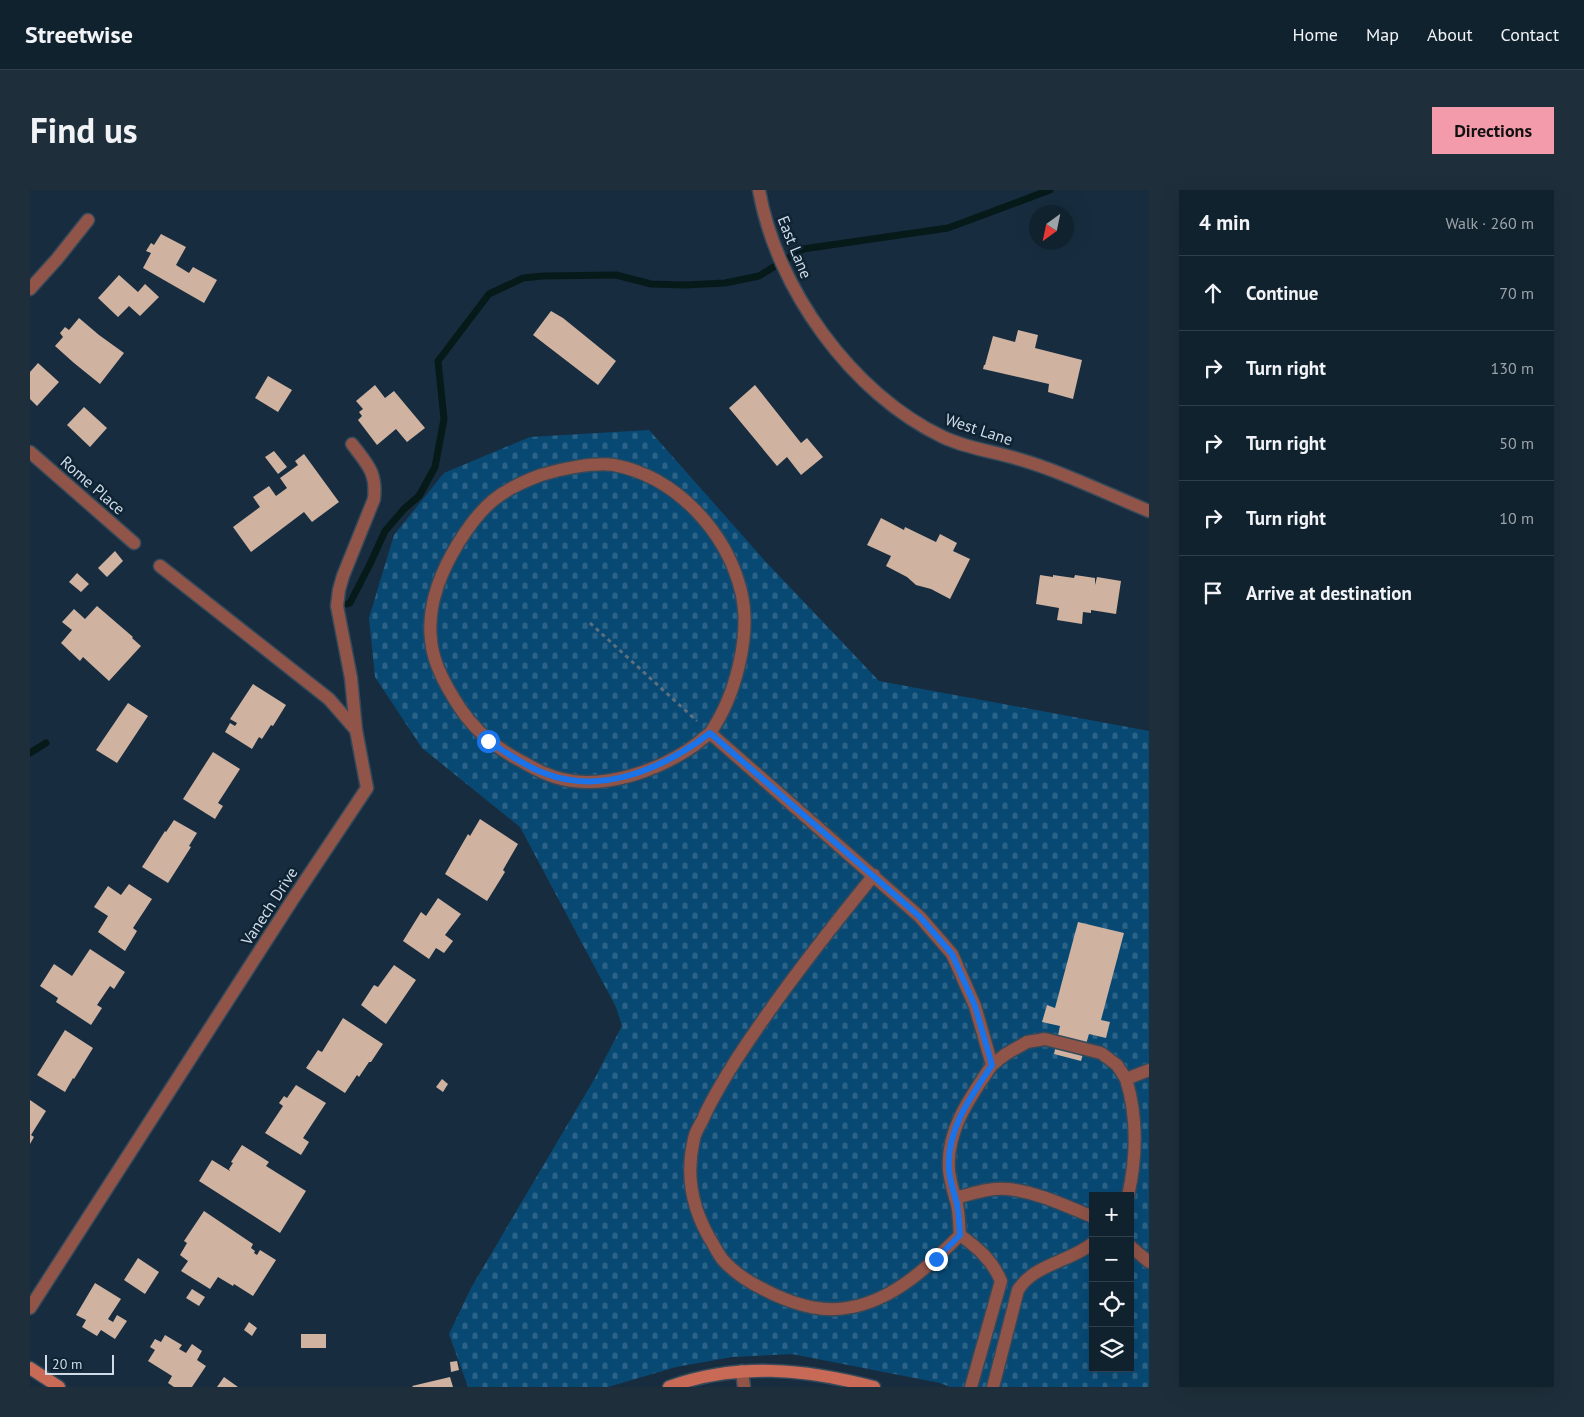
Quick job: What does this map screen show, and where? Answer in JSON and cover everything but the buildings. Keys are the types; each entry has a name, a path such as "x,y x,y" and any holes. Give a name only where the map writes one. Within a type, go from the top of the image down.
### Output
{"street":[{"name":"East Lane","path":"759,190 762,208 780,260 808,314"},
{"path":"30,289 88,220"},
{"name":"West Lane","path":"808,314 850,367 887,401 916,422 943,437 975,448 1016,458 1078,481 1149,511"},
{"name":"Vanech Drive","path":"30,1308 266,940 367,788 356,730 351,678 337,606 343,576 374,499 376,486 369,467 352,444"},
{"name":"Rome Place","path":"30,452 134,543"},
{"path":"612,465 634,471 654,480 673,491 691,505 711,528 726,551 741,593 744,615 744,636 738,666 720,718 710,733 687,751 659,765 628,776 596,782 572,781 544,773 514,758 488,741 466,717 446,686 431,642 430,617 437,588 444,571 469,525 484,507 501,493 523,482 563,468 612,465"},
{"path":"160,566 329,699 356,730"},
{"path":"710,733 920,917 952,954 975,1006 992,1065"},
{"path":"874,875 809,955 783,991 748,1042 711,1102 694,1138 689,1167 693,1199 704,1229 722,1260 750,1283 785,1300 818,1310 852,1307 880,1297 911,1280 960,1235"},
{"path":"972,1387 1001,1282 996,1270 982,1252 960,1235 949,1169 951,1144 960,1117 992,1065 1006,1054 1027,1042 1045,1039 1101,1053 1116,1066 1126,1079 1132,1100 1135,1122 1136,1150 1129,1192"},
{"path":"1126,1079 1149,1070"},
{"path":"955,1198 988,1190 1007,1188 1032,1194 1089,1215"},
{"path":"993,1387 1018,1290 1022,1283 1031,1275 1067,1259 1089,1246"},
{"path":"1134,1249 1149,1262"},
{"path":"30,1368 59,1387"},
{"path":"669,1387 709,1375 773,1369 810,1374 874,1387"},
{"path":"742,1371 744,1387"}],"path":[{"path":"590,623 710,733"}],"green space":[{"path":"649,430 765,561 879,681 1149,731 1149,1387 950,1387 940,1383 792,1354 732,1357 676,1367 608,1387 468,1387 449,1334 471,1288 595,1078 622,1026 616,1007 520,827 422,748 375,677 369,618 394,535 444,473 530,437"}],"waterway":[{"path":"347,604 350,603 385,531 404,509 419,496 435,467 444,419 438,361 489,294 523,278 543,276 616,275 651,284 725,283 759,276 803,249 948,228 1050,190"},
{"path":"30,753 46,743"}],"route":[{"path":"488,741 514,758 544,773 572,781 596,782 628,776 659,765 687,751 710,733 920,917 952,954 975,1006 992,1065 960,1117 951,1144 949,1169 957,1205 960,1235 936,1259"}]}
